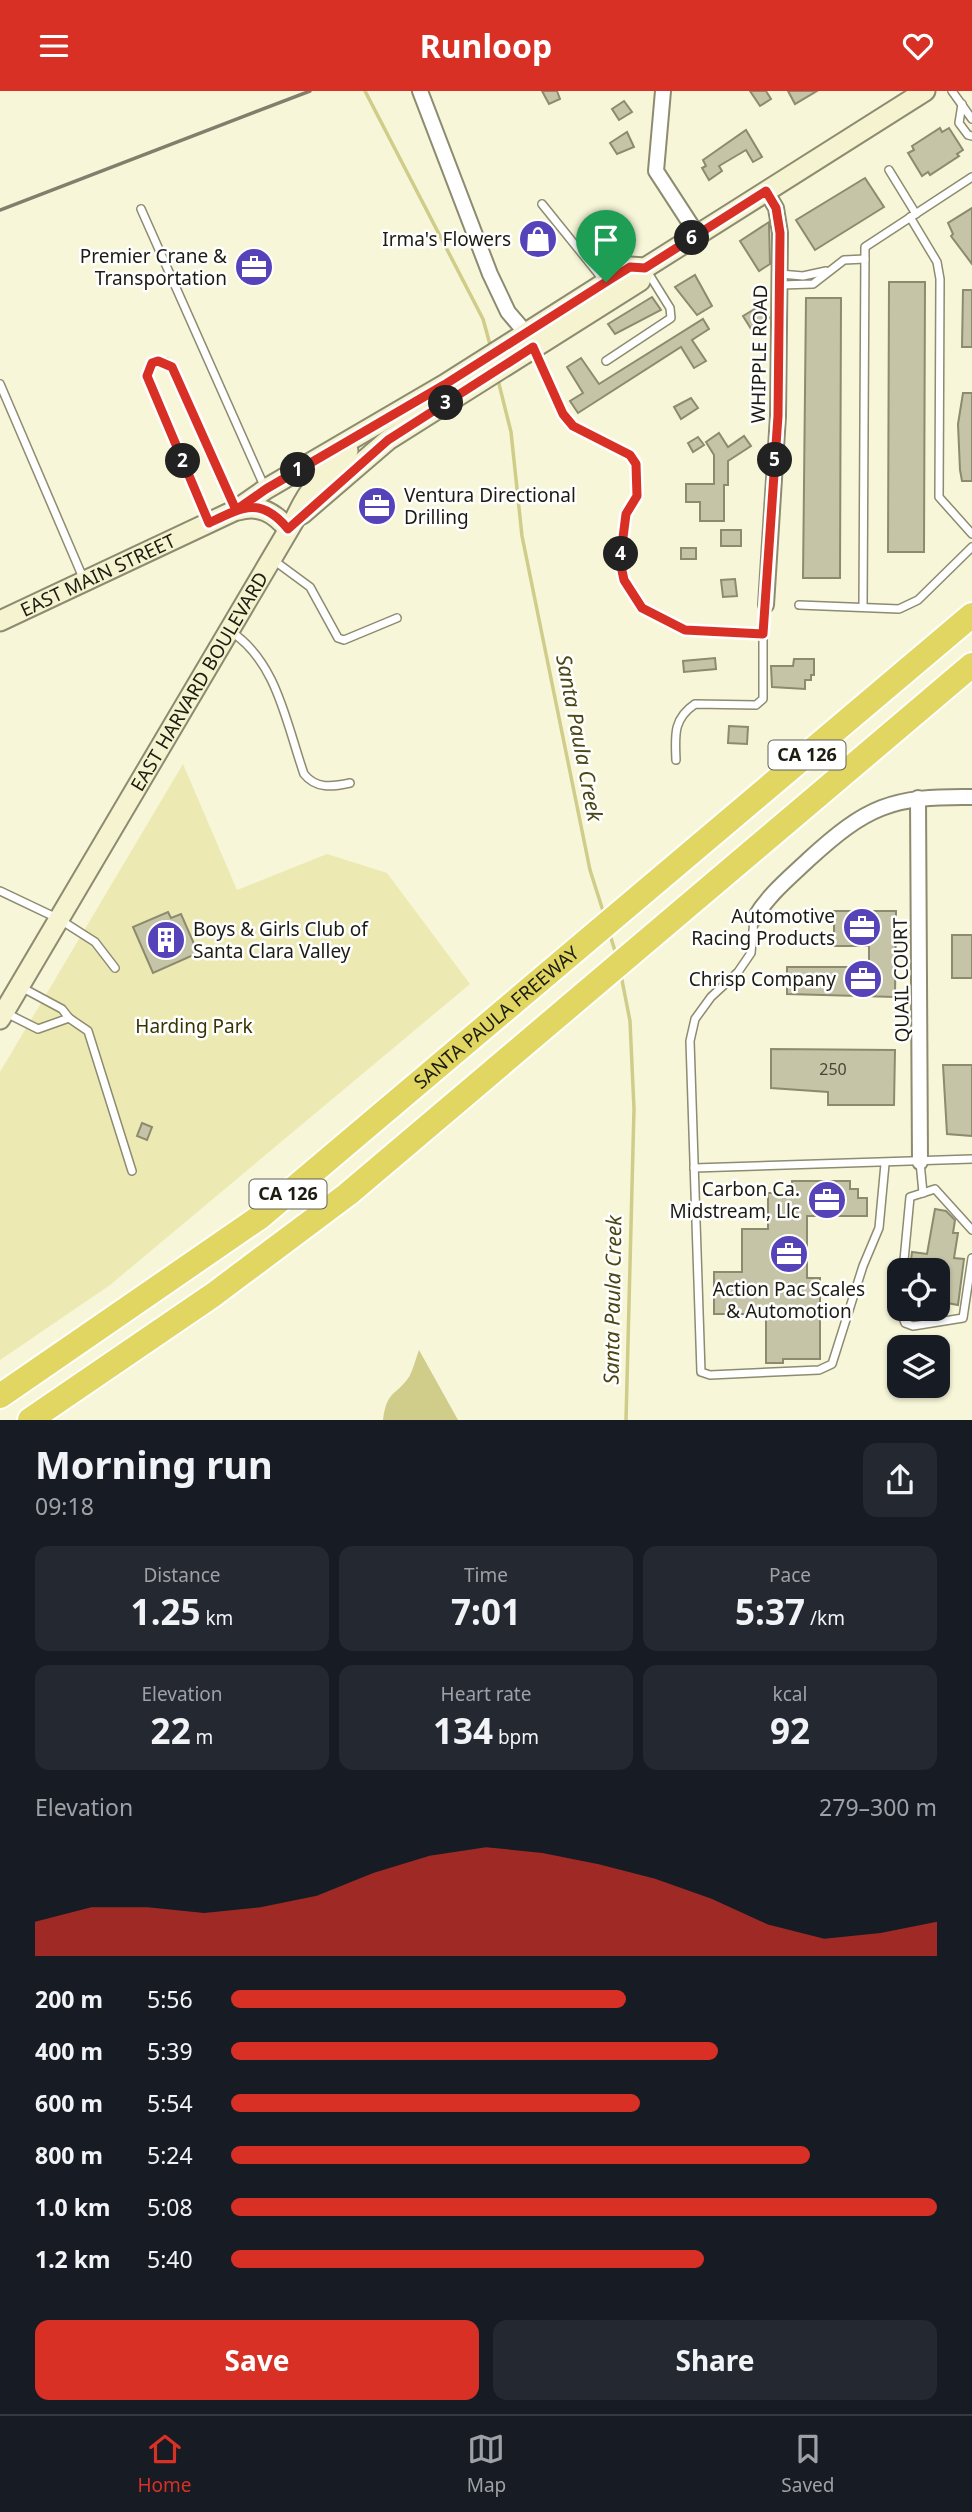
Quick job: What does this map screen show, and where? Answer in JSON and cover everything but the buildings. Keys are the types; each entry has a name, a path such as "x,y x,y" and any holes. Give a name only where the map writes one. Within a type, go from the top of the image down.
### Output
{"highway":[{"name":"SANTA PAULA FREEWAY","path":"0,1396 260,1217 972,615"},
{"name":"SANTA PAULA FREEWAY","path":"30,1420 279,1248 575,1004 972,665"}],"main road":[{"path":"448,392 524,344 640,281 645,268 925,91"},
{"path":"524,344 606,282 630,267 645,268"},
{"name":"EAST MAIN STREET","path":"0,621 236,510 305,467 448,392"},
{"name":"EAST HARVARD BOULEVARD","path":"2,1015 304,500 333,464 448,392"},
{"name":"EAST MAIN STREET","path":"236,510 252,507 268,510 292,524"}],"street":[{"path":"420,91 490,274 524,344"},
{"path":"663,91 656,171 697,234"},
{"name":"WHIPPLE ROAD","path":"766,191 779,220 780,279 778,416 766,605"},
{"path":"754,919 766,898 851,822 879,807 918,798 972,797"},
{"name":"QUAIL COURT","path":"918,798 920,1162"}],"lane":[{"path":"952,91 972,119"},
{"path":"961,104 959,123 972,136"},
{"path":"889,170 937,262 940,279 939,496 972,534"},
{"path":"863,607 865,247 972,177"},
{"path":"542,204 606,282"},
{"path":"141,209 266,489"},
{"path":"780,279 813,284 844,260 865,259"},
{"path":"606,361 671,318 670,308 645,268"},
{"path":"524,344 563,414 573,426 630,455 636,464 637,496 626,514 620,561 624,580 642,608 685,630 763,634"},
{"path":"209,523 147,376 152,363 166,362 172,367 236,510"},
{"path":"0,384 84,581"},
{"path":"799,605 899,608 909,605 972,547"},
{"path":"271,559 310,587 338,638 344,640 397,618"},
{"path":"676,760 674,731 687,709 695,704 756,705 764,699 763,634 766,605"},
{"path":"229,631 248,643 268,673 309,781 321,786 350,783"},
{"path":"0,891 59,919 95,942 115,968"},
{"path":"754,919 751,953 738,972 711,997 695,1019 690,1041 701,1372 710,1375 819,1370 832,1364 863,1266 879,1228 885,1164"},
{"path":"19,986 62,1009 69,1018 88,1031 132,1171"},
{"path":"2,1015 38,1029 69,1018"},
{"path":"694,1168 885,1164 972,1159"},
{"path":"920,1162 923,1193"},
{"path":"904,1258 911,1197 935,1189 972,1230"},
{"path":"950,1320 963,1318 972,1258"},
{"path":"905,1321 913,1325 942,1321"}],"green space":[{"name":"Harding Park","path":"183,764 237,890 327,854 387,873 470,984 110,1285 0,1360 0,1072"}],"shaded area":[{"path":"419,1350 458,1420 383,1420 389,1398 409,1377"}],"waterway":[{"name":"Santa Paula Creek","path":"365,91 483,319 491,348"},
{"name":"Santa Paula Creek","path":"498,380 511,432 522,536 590,870 604,914"},
{"name":"Santa Paula Creek","path":"610,935 616,954"},
{"name":"Santa Paula Creek","path":"621,975 630,1021 634,1109 626,1420"}],"railway":[{"path":"0,210 310,91"}],"place":[{"name":"Irma's Flowers","path":"538,239"},
{"name":"Premier Crane & Transportation","path":"254,267"},
{"name":"Ventura Directional Drilling","path":"377,506"},
{"name":"Automotive Racing Products","path":"862,927"},
{"name":"Boys & Girls Club of Santa Clara Valley","path":"166,940"},
{"name":"Chrisp Company","path":"863,979"},
{"name":"Carbon Ca. Midstream, Llc","path":"827,1200"},
{"name":"Action Pac Scales & Automotion","path":"789,1254"}],"route":[{"path":"606,282 444,385 266,489 236,510 172,367 166,362 152,363 147,376 209,523 236,510 252,507 268,510 288,529 295,519 388,440 533,347 563,414 573,426 630,455 636,464 637,496 626,514 620,561 624,580 642,608 685,630 729,635 763,634 778,416 780,233 776,208 766,191 645,268 630,267 606,282"}]}
